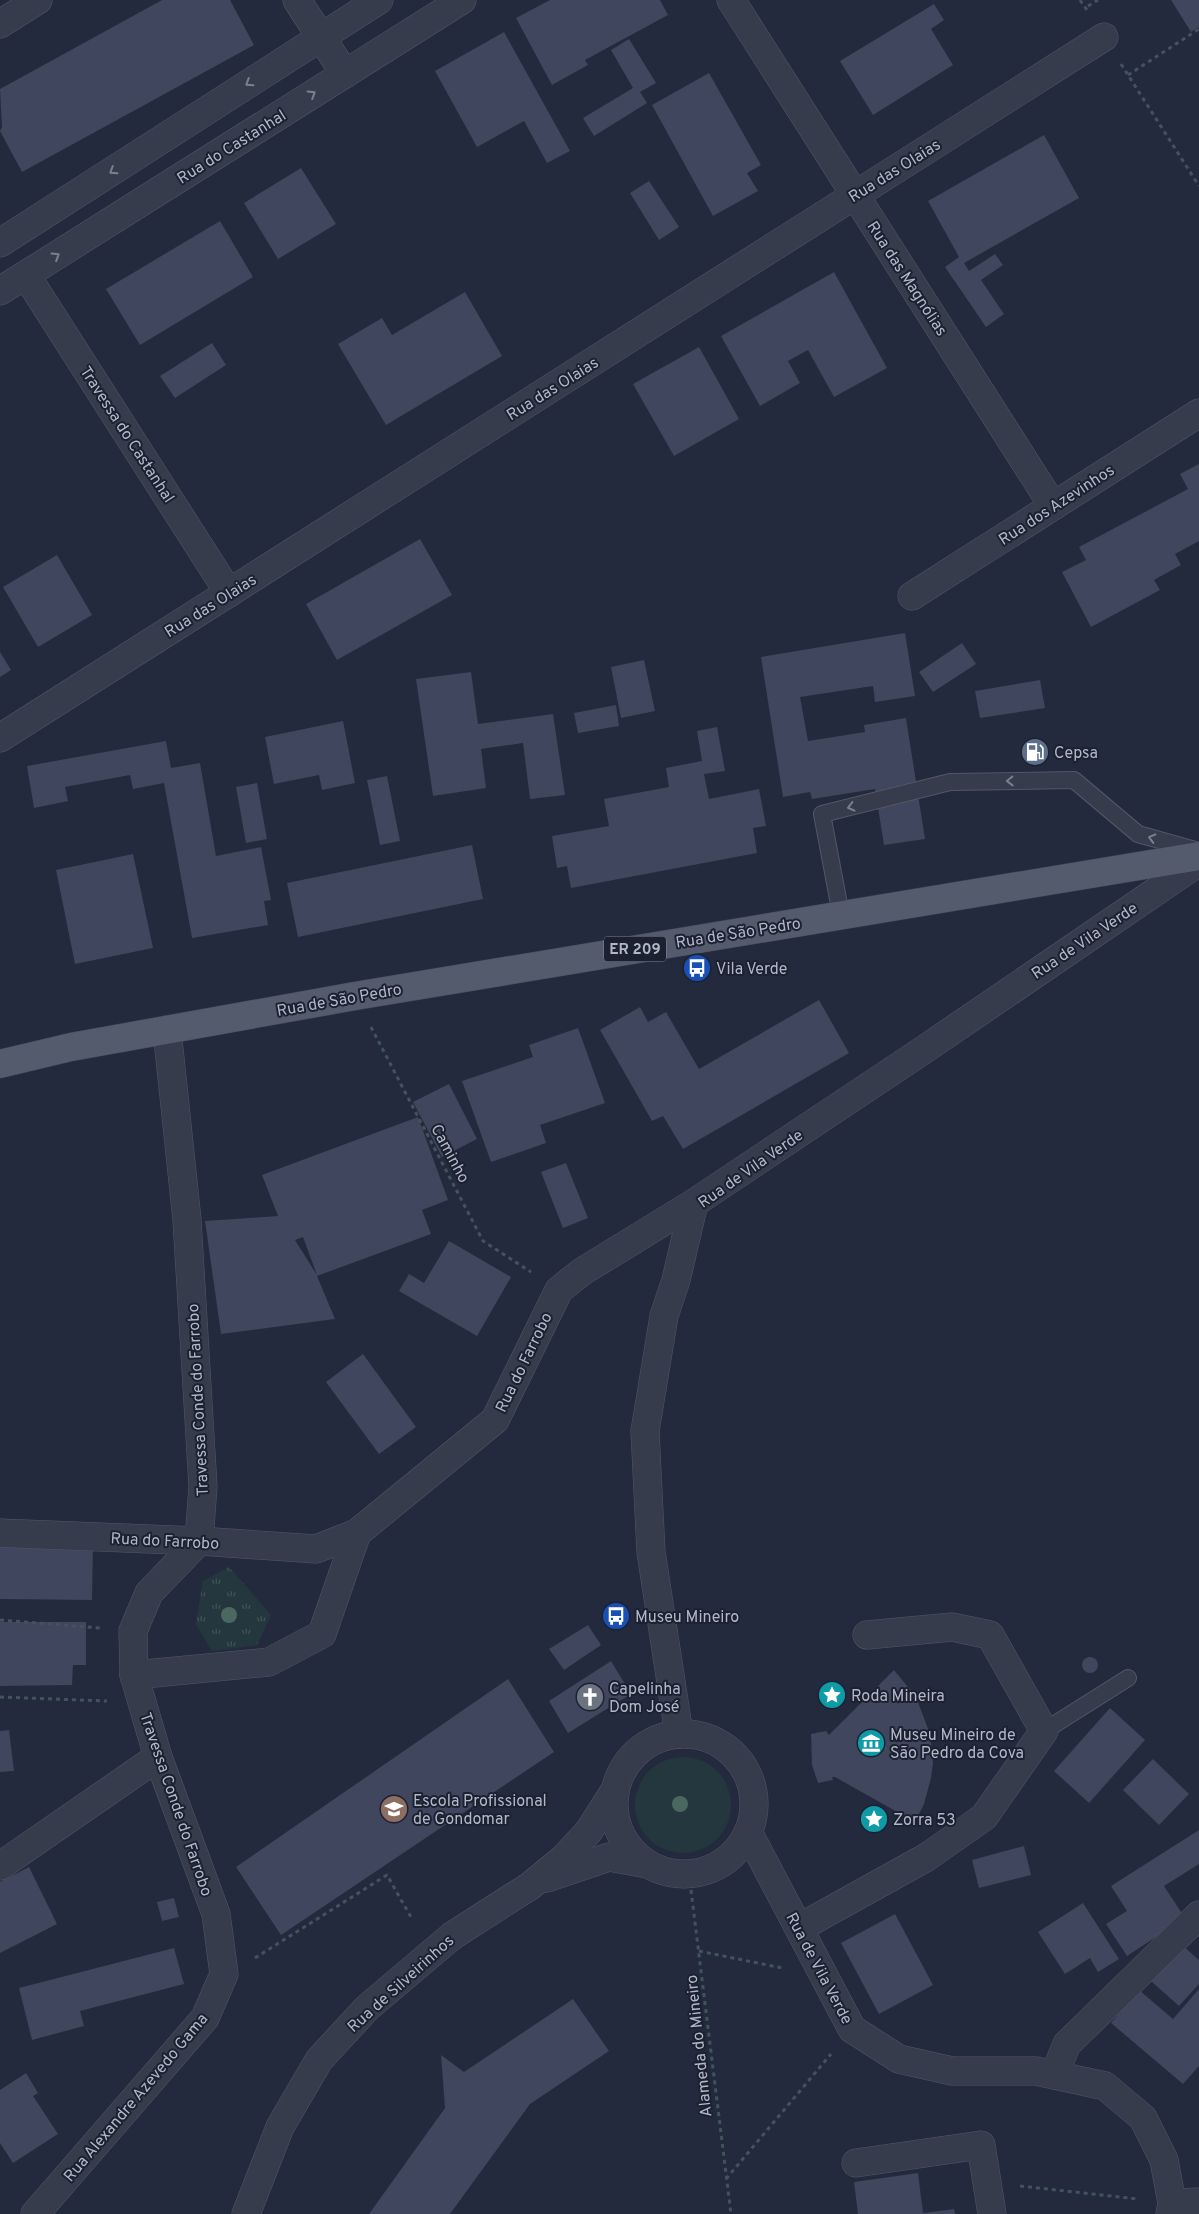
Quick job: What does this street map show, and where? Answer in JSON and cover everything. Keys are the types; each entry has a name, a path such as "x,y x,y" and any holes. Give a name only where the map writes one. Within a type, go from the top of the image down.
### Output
{"main road":[{"name":"Rua de São Pedro","path":"0,1064 71,1047 355,996 1199,856"},
{"name":"Rua de São Pedro","path":"0,1051 71,1047"}],"street":[{"path":"0,24 38,0"},
{"path":"297,0 345,74"},
{"path":"4,233 379,0"},
{"name":"Rua do Castanhal","path":"0,291 462,0"},
{"name":"Rua das Magnólias","path":"731,0 1054,506"},
{"name":"Rua das Olaias","path":"0,738 1104,37"},
{"name":"Travessa do Castanhal","path":"26,275 230,593"},
{"name":"Rua dos Azevinhos","path":"912,596 1199,413"},
{"name":"Rua de Vila Verde","path":"679,1734 651,1552 645,1431 664,1316 676,1280 694,1203 1199,862"},
{"name":"Travessa Conde do Farrobo","path":"167,1030 187,1220 204,1486 199,1542 149,1593 133,1631 134,1675 158,1757 216,1914 224,1974"},
{"name":"Rua do Farrobo","path":"0,1533 316,1549 357,1533 495,1420 559,1290 584,1271 694,1203"},
{"path":"134,1675 269,1662 322,1634 357,1533"},
{"path":"799,1928 927,1857 984,1817 1044,1732 990,1635 952,1627 867,1635"},
{"path":"679,1734 694,1735 716,1741 728,1750 744,1769 753,1795 752,1822 739,1848 718,1866 689,1874 658,1870 647,1864 627,1846 616,1824 615,1790 623,1770 637,1752 659,1738 679,1734"},
{"path":"0,1866 158,1757"},
{"name":"Rua de Silveirinhos","path":"246,2214 280,2127 319,2060 367,2008 452,1936 530,1886 564,1858 589,1830 615,1790"},
{"name":"Rua de Vila Verde","path":"748,1832 852,2029 899,2059 952,2070 1036,2071 1105,2086 1144,2118 1164,2160 1171,2208"},
{"name":"Rua de Silveirinhos","path":"530,1886 561,1872 609,1858 647,1864"},
{"path":"1054,2075 1067,2044 1199,1915"},
{"name":"Rua Alexandre Azevedo Gama","path":"36,2214 205,2018 224,1974"},
{"path":"856,2163 982,2145 992,2214"},
{"path":"1171,2208 1199,2202"}],"lane":[{"path":"841,915 822,814 950,782 1074,780 1138,834 1199,851"},
{"path":"1044,1732 1128,1678"}],"path":[{"path":"1080,0 1199,186"},
{"path":"1086,8 1098,0"},
{"path":"1128,75 1199,30"},
{"name":"Caminho","path":"355,996 483,1242 559,1290"},
{"path":"0,1620 133,1631"},
{"path":"0,1697 123,1702 134,1675"},
{"path":"875,1750 902,1746"},
{"name":"Alameda do Mineiro","path":"689,1874 731,2214"},
{"path":"251,1961 387,1875 412,1919"},
{"path":"700,1951 824,1976"},
{"path":"726,2180 852,2029"},
{"path":"987,2182 1171,2208"}],"green space":[{"path":"229,1567 271,1615 257,1645 212,1651 196,1624 203,1581"},
{"path":"674,1757 692,1757 710,1765 723,1778 731,1796 728,1824 710,1845 692,1853 674,1853 656,1845 643,1832 635,1814 635,1796 643,1778 656,1765"}],"building":[{"path":"162,0 230,0 254,45 22,172 0,131 2,127 0,89"},
{"path":"550,0 660,0 668,15 585,60 588,65 552,85 516,18"},
{"path":"1171,0 1199,0 1199,27 1191,32"},
{"path":"934,4 944,20 931,29 953,65 873,115 840,61"},
{"path":"504,32 570,151 547,163 524,121 477,147 435,71"},
{"path":"629,39 656,83 640,92 647,103 594,136 583,118 633,88 611,50"},
{"path":"709,73 761,165 747,173 758,191 713,216 652,105"},
{"path":"1044,135 1079,198 964,263 969,271 995,254 1003,265 981,280 1004,314 986,327 945,267 959,257 928,201"},
{"path":"301,168 336,224 278,259 244,203"},
{"path":"649,181 679,227 659,240 630,193"},
{"path":"220,221 253,277 140,345 106,289"},
{"path":"834,272 887,368 834,397 808,350 788,361 800,383 760,406 721,336"},
{"path":"465,292 502,356 386,425 338,344 382,318 392,335"},
{"path":"212,343 226,365 175,398 160,376"},
{"path":"699,347 739,419 674,456 633,384"},
{"path":"1199,464 1199,541 1175,554 1181,565 1154,580 1160,590 1091,627 1062,572 1086,560 1079,547 1188,489 1180,474"},
{"path":"420,539 452,595 337,660 306,604"},
{"path":"57,555 92,615 38,647 3,587"},
{"path":"905,633 915,696 875,702 873,686 800,697 808,741 865,732 864,725 906,718 925,839 884,845 875,789 812,799 810,792 783,797 761,657"},
{"path":"962,643 976,664 933,692 919,672"},
{"path":"0,652 11,670 0,677"},
{"path":"644,660 655,711 621,718 611,667"},
{"path":"471,672 478,724 553,714 565,795 530,799 523,743 481,749 486,788 433,796 416,679"},
{"path":"1040,680 1045,708 980,718 975,691"},
{"path":"616,705 619,726 578,733 574,713"},
{"path":"343,721 355,783 322,790 319,775 274,784 265,737"},
{"path":"717,727 725,771 704,774 709,799 759,789 766,826 753,828 757,853 571,888 567,866 557,868 552,836 609,826 604,799 669,787 666,768 702,761 697,731"},
{"path":"166,741 171,768 200,763 216,856 261,847 271,900 264,901 268,925 192,938 164,783 133,789 130,775 65,787 68,801 34,808 27,766"},
{"path":"387,776 400,841 380,845 367,780"},
{"path":"257,783 267,839 246,843 236,787"},
{"path":"472,845 483,899 298,937 287,883"},
{"path":"133,854 153,948 75,964 56,870"},
{"path":"819,1000 849,1053 683,1149 663,1116 652,1121 600,1030 640,1007 648,1022 666,1012 699,1069"},
{"path":"578,1028 605,1103 540,1125 546,1143 491,1162 462,1081 533,1057 529,1045"},
{"path":"449,1084 477,1139 442,1157 413,1102"},
{"path":"418,1117 448,1200 422,1210 431,1234 317,1276 335,1319 221,1334 205,1221 278,1216 262,1175","holes":["303,1237 317,1275 295,1240"]},
{"path":"566,1163 588,1218 563,1228 541,1172"},
{"path":"449,1241 511,1277 477,1336 399,1291 409,1274 424,1283"},
{"path":"363,1354 416,1427 379,1454 326,1382"},
{"path":"0,1542 93,1543 92,1600 0,1599"},
{"path":"0,1622 86,1622 86,1665 73,1665 72,1685 0,1686"},
{"path":"588,1625 601,1645 564,1670 549,1649"},
{"path":"1087,1657 1093,1657 1098,1662 1096,1671 1087,1673 1082,1668 1082,1662"},
{"name":"Capelinha Dom José","path":"611,1661 631,1694 568,1733 549,1701"},
{"name":"Museu Mineiro de São Pedro da Cova","path":"894,1670 916,1697 930,1734 933,1763 931,1778 924,1804 915,1822 835,1777 832,1777 833,1780 818,1783 812,1765 811,1734 826,1731 829,1735"},
{"name":"Escola Profissional de Gondomar","path":"508,1679 554,1752 281,1935 236,1867"},
{"path":"1110,1708 1145,1740 1089,1803 1054,1771"},
{"path":"9,1730 14,1771 0,1772 0,1731"},
{"path":"1153,1759 1189,1794 1159,1825 1123,1790"},
{"path":"1199,1830 1199,1864 1164,1886 1185,1918 1127,1956 1106,1924 1127,1911 1111,1886"},
{"path":"1024,1846 1031,1875 979,1888 972,1860"},
{"path":"29,1867 57,1924 0,1953 0,1882"},
{"path":"174,1898 179,1917 162,1921 157,1902"},
{"path":"1083,1903 1119,1959 1098,1972 1090,1958 1065,1974 1038,1932"},
{"path":"895,1914 933,1985 879,2014 841,1943"},
{"path":"1174,1938 1199,1960 1199,1984 1179,2006 1143,1974"},
{"path":"174,1948 184,1984 80,2011 84,2026 32,2040 19,1988"},
{"path":"1199,1989 1199,2066 1183,2084 1111,2023 1139,1990 1173,2019"},
{"path":"573,1999 609,2051 530,2104 450,2214 369,2214 445,2108 441,2055 464,2072"},
{"path":"26,2073 38,2093 33,2096 58,2134 13,2163 0,2143 0,2090"},
{"path":"918,2173 923,2213 954,2209 955,2214 858,2214 854,2182"}],"place":[{"name":"Cepsa","path":"1035,752"},
{"name":"Vila Verde","path":"697,968"},
{"name":"Museu Mineiro","path":"616,1616"},
{"name":"Roda Mineira","path":"832,1695"},
{"name":"Capelinha Dom José","path":"590,1697"},
{"name":"Museu Mineiro de São Pedro da Cova","path":"871,1743"},
{"name":"Escola Profissional de Gondomar","path":"394,1809"},
{"name":"Zorra 53","path":"874,1819"}]}
